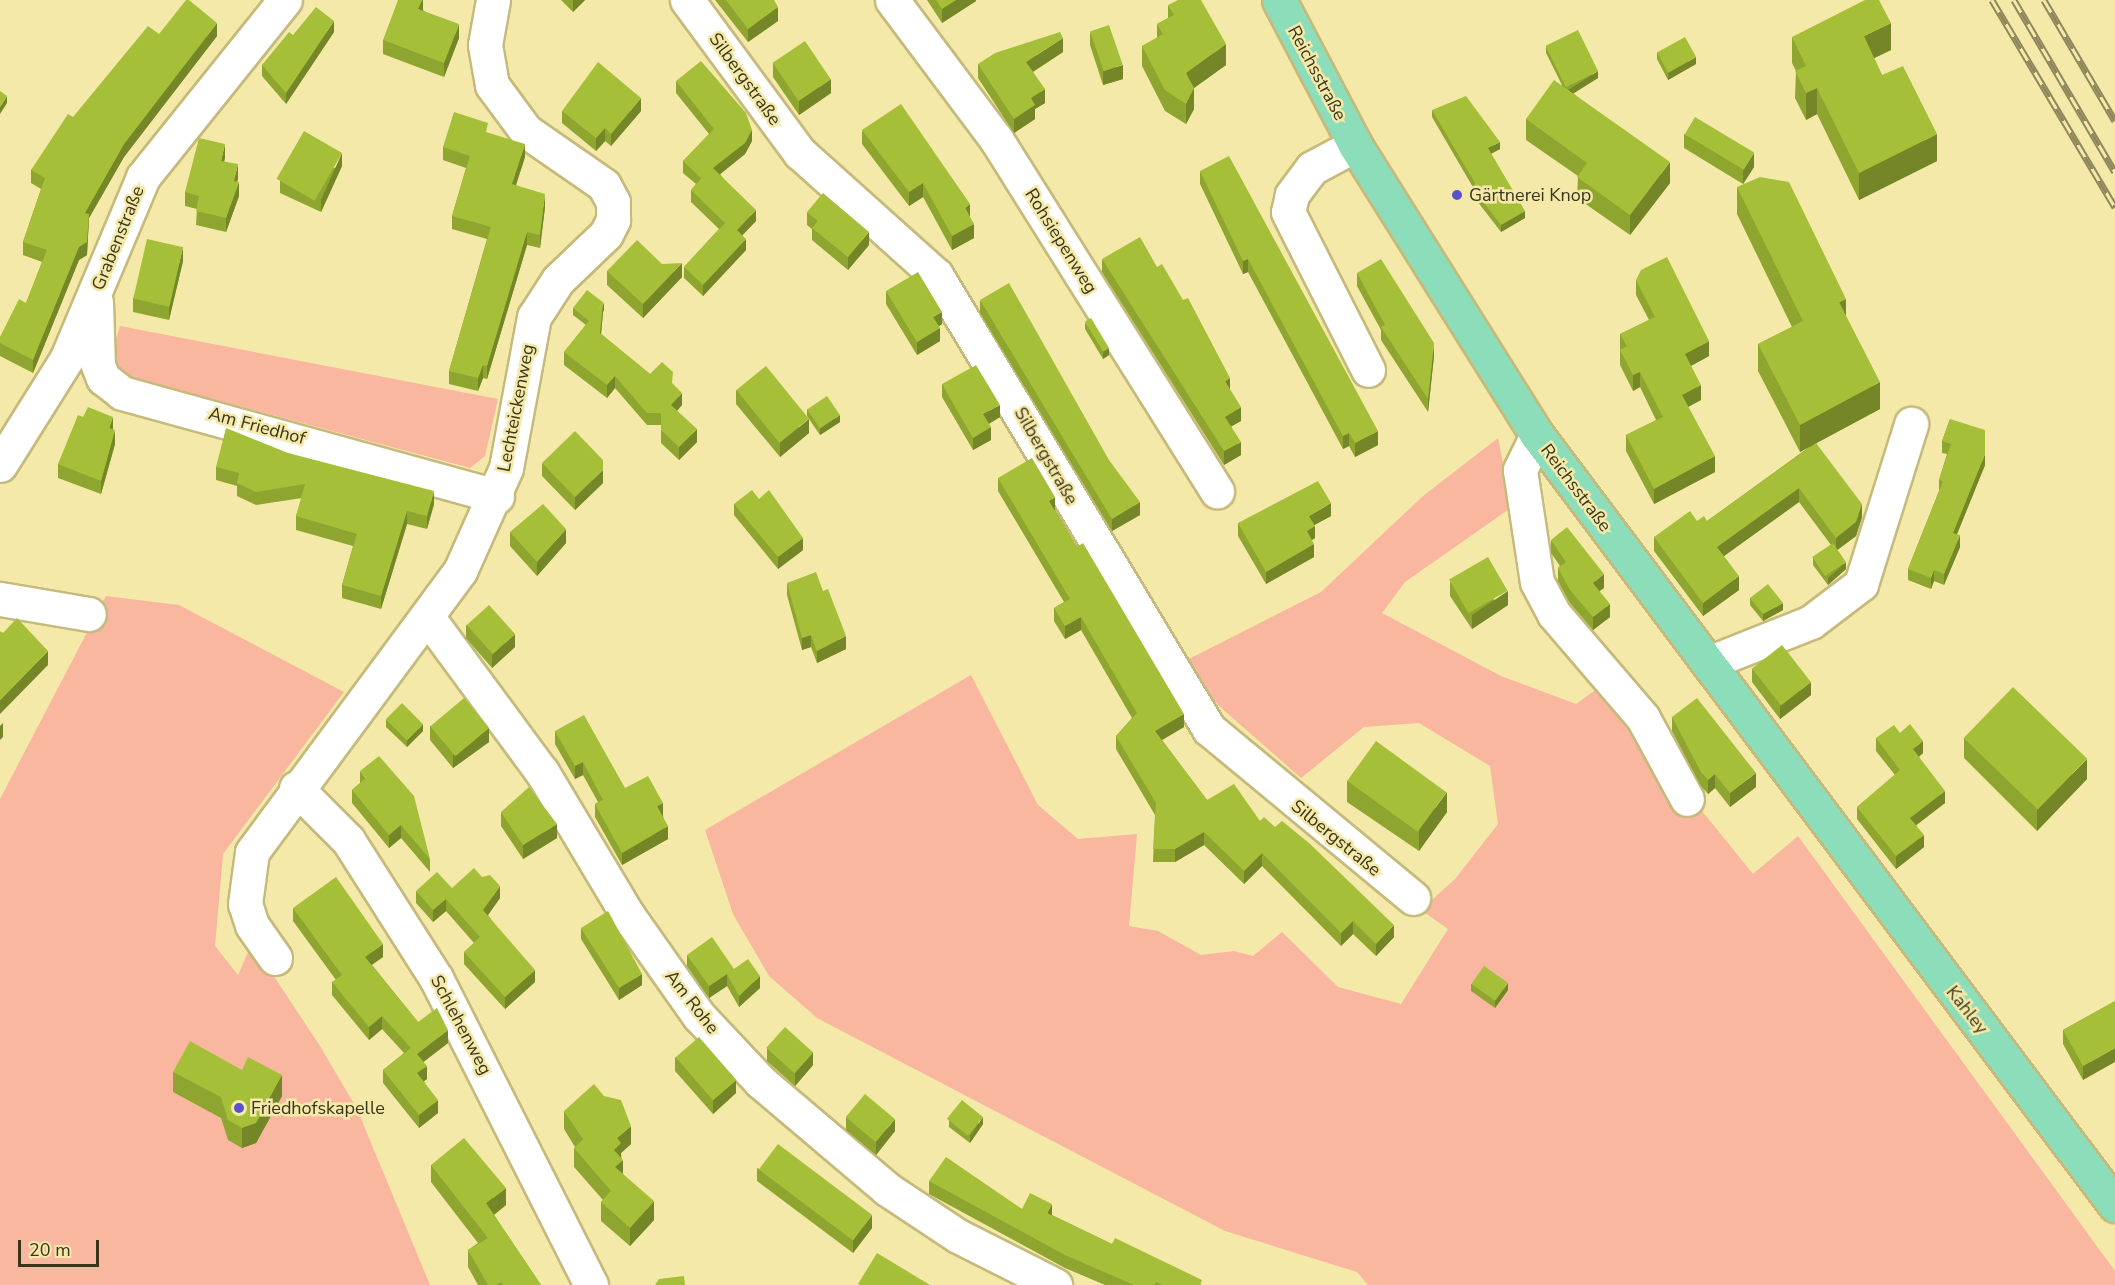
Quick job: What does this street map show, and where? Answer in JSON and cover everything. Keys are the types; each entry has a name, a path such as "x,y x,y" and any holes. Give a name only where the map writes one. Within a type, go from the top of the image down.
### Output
{"main road":[{"name":"Reichsstraße","path":"1279,0 1355,145 1537,435 1708,663 1819,816"},
{"name":"Kahley","path":"1819,816 2115,1205"}],"street":[{"name":"Grabenstraße","path":"0,465 67,358 96,294 143,177 285,0"},
{"name":"Lechteickenweg","path":"275,958 252,925 246,880 252,852 296,788 429,619 497,496 534,317 558,280 606,234 613,220 613,202 604,185 526,131 492,85 485,45 493,0"},
{"name":"Silbergstraße","path":"687,0 800,153 936,275 1209,729 1413,898"},
{"name":"Rohsiepenweg","path":"892,0 996,139 1217,491"},
{"path":"1355,145 1312,168 1292,195 1288,212 1368,370"},
{"name":"Am Friedhof","path":"96,294 98,365 103,378 122,393 497,496"},
{"path":"1708,663 1811,622 1861,584 1911,424"},
{"path":"1537,435 1520,470 1537,582 1554,614 1643,718 1687,799"},
{"path":"0,600 89,614"},
{"name":"Am Rohe","path":"429,619 542,772 627,914 699,1016 761,1082 887,1189 958,1236 1055,1285"},
{"name":"Schlehenweg","path":"296,788 348,840 436,978 591,1285"}],"shaded area":[{"path":"120,326 498,399 485,456 470,468 135,378 108,366"},
{"path":"1498,438 1512,507 1405,582 1382,613 1501,676 1576,704 1601,686 1753,874 1798,836 2115,1271 2115,1285 1368,1285 1357,1272 1225,1231 817,1018 769,976 733,914 705,830 971,675 1038,805 1078,839 1137,834 1129,926 1158,931 1201,955 1234,951 1253,956 1282,932 1338,987 1401,1004 1448,929 1421,910 1455,879 1498,824 1490,766 1419,723 1364,727 1301,778 1219,706 1181,663 1321,592 1423,496"},
{"path":"106,596 179,605 344,692 223,854 215,946 238,975 252,943 320,1046 357,1109 430,1285 0,1285 0,799"}],"building":[{"path":"186,0 217,23 124,144 85,213 89,214 87,242 79,247 33,360 0,343 0,337 19,299 26,303 47,250 23,242 45,178 31,170 68,114 73,117 148,26 159,34"},
{"path":"398,0 422,0 418,9 459,24 444,63 383,40"},
{"path":"726,0 774,0 778,7 748,29"},
{"path":"936,0 956,0 942,9"},
{"path":"1178,0 1201,0 1226,44 1186,73 1194,88 1186,104 1165,90 1142,46 1163,34 1157,24 1174,15 1168,5"},
{"path":"1865,0 1879,0 1891,23 1864,36 1882,75 1903,66 1937,134 1859,173 1817,88 1806,93 1795,71 1806,66 1792,37"},
{"path":"316,7 334,21 286,93 262,65 289,32 293,35"},
{"path":"1109,25 1123,65 1104,71 1090,32"},
{"path":"1578,30 1598,71 1566,87 1546,46"},
{"path":"1060,32 1063,38 1026,62 1045,89 1031,98 1035,105 1014,119 978,64 995,53"},
{"path":"1685,37 1696,57 1668,73 1657,53"},
{"path":"805,41 831,79 798,101 773,63"},
{"path":"701,61 746,113 752,130 745,143 713,168 756,210 737,230 746,239 703,285 684,267 725,223 691,190 705,174 701,178 683,161 714,129 676,81"},
{"path":"598,62 641,98 611,134 605,128 596,138 562,111"},
{"path":"1554,80 1670,162 1630,215 1577,177 1587,163 1526,119"},
{"path":"0,91 7,96 0,107"},
{"path":"1466,96 1500,142 1488,148 1525,211 1501,225 1474,190 1475,183 1432,110"},
{"path":"901,104 970,204 965,208 974,224 952,236 923,183 909,192 862,130"},
{"path":"454,112 488,123 486,132 525,144 512,184 545,194 540,235 527,232 487,366 483,365 478,378 449,371 491,227 452,216 470,156 443,147"},
{"path":"1695,117 1754,153 1744,170 1685,134"},
{"path":"304,131 342,153 315,201 276,179"},
{"path":"199,138 225,144 221,161 238,164 234,181 239,182 226,218 196,211 199,196 185,192"},
{"path":"1229,156 1378,431 1355,443 1349,433 1343,436 1248,259 1243,261 1200,171"},
{"path":"1760,177 1789,182 1846,299 1839,302 1880,382 1800,425 1758,344 1803,321 1737,187"},
{"path":"823,193 869,232 848,257 812,228 818,221 807,212"},
{"path":"1140,237 1157,267 1162,264 1183,300 1188,298 1230,378 1225,381 1241,407 1225,417 1241,442 1224,451 1102,259"},
{"path":"147,239 183,247 169,307 133,298"},
{"path":"637,240 662,264 682,263 643,304 607,271"},
{"path":"1667,257 1709,341 1685,354 1701,385 1682,395 1715,456 1654,489 1626,435 1663,417 1640,372 1633,375 1620,350 1627,346 1620,334 1655,317 1636,280 1641,270"},
{"path":"1381,259 1434,343 1428,399 1381,327 1385,325 1357,273"},
{"path":"918,272 942,312 933,317 940,328 917,342 886,291"},
{"path":"1009,283 1109,460 1140,502 1112,519 980,300"},
{"path":"587,290 604,303 589,321 573,308"},
{"path":"603,303 600,333 650,374 662,362 673,372 672,383 682,393 671,405 697,429 679,447 661,430 661,413 647,413 615,376 607,385 564,352"},
{"path":"1091,318 1109,348 1103,352 1085,322"},
{"path":"976,365 1000,405 983,414 991,427 973,438 942,384"},
{"path":"766,366 809,419 779,443 736,390"},
{"path":"827,396 840,415 820,428 807,409"},
{"path":"88,407 113,417 109,428 115,430 101,481 58,464 78,415 83,417"},
{"path":"1950,419 1985,430 1985,454 1953,533 1960,535 1944,574 1934,570 1931,578 1908,569 1943,481 1939,480 1951,444 1942,441"},
{"path":"226,428 288,453 434,491 427,516 407,511 381,596 342,585 357,534 296,516 305,484 256,492 237,483 239,473 216,467"},
{"path":"575,431 603,460 603,470 575,497 542,463"},
{"path":"1816,443 1862,504 1856,522 1836,538 1799,488 1717,547 1739,576 1703,603 1654,537 1690,511 1697,521 1704,516 1707,521"},
{"path":"1032,458 1055,497 1049,501 1077,547 1083,543 1184,714 1155,731 1207,800 1234,784 1260,821 1264,817 1275,827 1282,821 1309,843 1394,925 1376,944 1353,921 1341,933 1262,853 1244,871 1204,832 1175,849 1153,849 1156,803 1116,736 1137,713 1081,617 1065,626 1054,608 1070,599 998,478"},
{"path":"1318,481 1331,503 1309,516 1315,526 1307,531 1314,544 1266,572 1238,523"},
{"path":"752,490 759,499 769,490 803,538 778,557 734,504"},
{"path":"543,504 566,529 537,562 510,532"},
{"path":"1567,527 1604,574 1593,583 1610,604 1593,617 1570,590 1558,568 1566,562 1551,540"},
{"path":"1833,543 1846,562 1825,576 1812,557"},
{"path":"1488,557 1508,591 1469,613 1449,580"},
{"path":"816,572 823,591 828,589 846,636 817,651 811,635 802,638 787,583"},
{"path":"1768,584 1783,603 1763,614 1750,598"},
{"path":"489,605 515,634 493,654 467,625"},
{"path":"17,618 48,651 0,700 0,631 3,633"},
{"path":"1782,645 1811,682 1781,705 1752,668"},
{"path":"2013,687 2087,759 2038,810 1964,738"},
{"path":"464,698 489,728 455,756 430,726"},
{"path":"1697,698 1756,773 1730,793 1715,774 1708,780 1701,772 1672,717"},
{"path":"402,703 423,724 407,740 386,719"},
{"path":"584,715 625,788 648,776 663,803 657,806 668,826 622,853 595,804 603,800 583,762 575,766 555,731"},
{"path":"1910,724 1923,741 1913,749 1945,791 1910,818 1924,835 1896,856 1857,807 1900,770 1876,738 1894,725 1900,733"},
{"path":"1376,741 1446,792 1418,832 1347,781"},
{"path":"379,756 414,796 430,859 401,825 389,835 352,790 366,778 360,771"},
{"path":"529,787 557,824 523,845 501,812"},
{"path":"474,868 482,877 490,875 500,886 483,910 535,970 505,997 464,952 480,937 446,899 433,910 416,891 437,872 452,888"},
{"path":"336,877 383,944 365,957 418,1022 437,1008 448,1030 417,1054 427,1066 417,1073 438,1100 419,1115 383,1070 411,1048 382,1016 369,1027 332,982 342,975 293,908"},
{"path":"608,911 642,974 619,988 581,928"},
{"path":"712,937 734,969 748,959 760,976 739,996 727,974 709,986 687,955"},
{"path":"1484,966 1508,983 1495,1001 1471,984"},
{"path":"2115,1001 2115,1048 2083,1066 2063,1030"},
{"path":"785,1027 813,1052 795,1073 766,1048"},
{"path":"699,1037 736,1080 713,1100 676,1057"},
{"path":"190,1041 242,1070 248,1057 282,1075 256,1123 242,1128 228,1120 221,1097 173,1072"},
{"path":"594,1084 604,1096 621,1100 631,1126 617,1138 621,1143 614,1150 623,1160 615,1167 654,1201 630,1228 601,1202 611,1191 574,1148 583,1139 564,1111"},
{"path":"865,1094 895,1119 876,1142 846,1117"},
{"path":"962,1100 983,1117 968,1136 947,1119"},
{"path":"464,1138 506,1188 486,1203 541,1285 503,1285 501,1282 488,1285 468,1250 488,1238 431,1165"},
{"path":"778,1144 872,1215 853,1241 759,1170"},
{"path":"946,1157 1022,1209 1030,1193 1052,1204 1047,1213 1112,1244 1115,1238 1202,1280 1200,1285 1163,1285 1156,1282 1154,1285 1134,1285 1065,1255 929,1181"},
{"path":"877,1253 930,1285 858,1284"},
{"path":"684,1276 685,1285 655,1285 659,1279"}],"railway":[{"path":"1992,0 2115,207"},
{"path":"2014,0 2115,172"},
{"path":"2044,0 2115,121"}],"place":[{"name":"Gärtnerei Knop","path":"1457,195"},
{"name":"Friedhofskapelle","path":"239,1108"}]}
